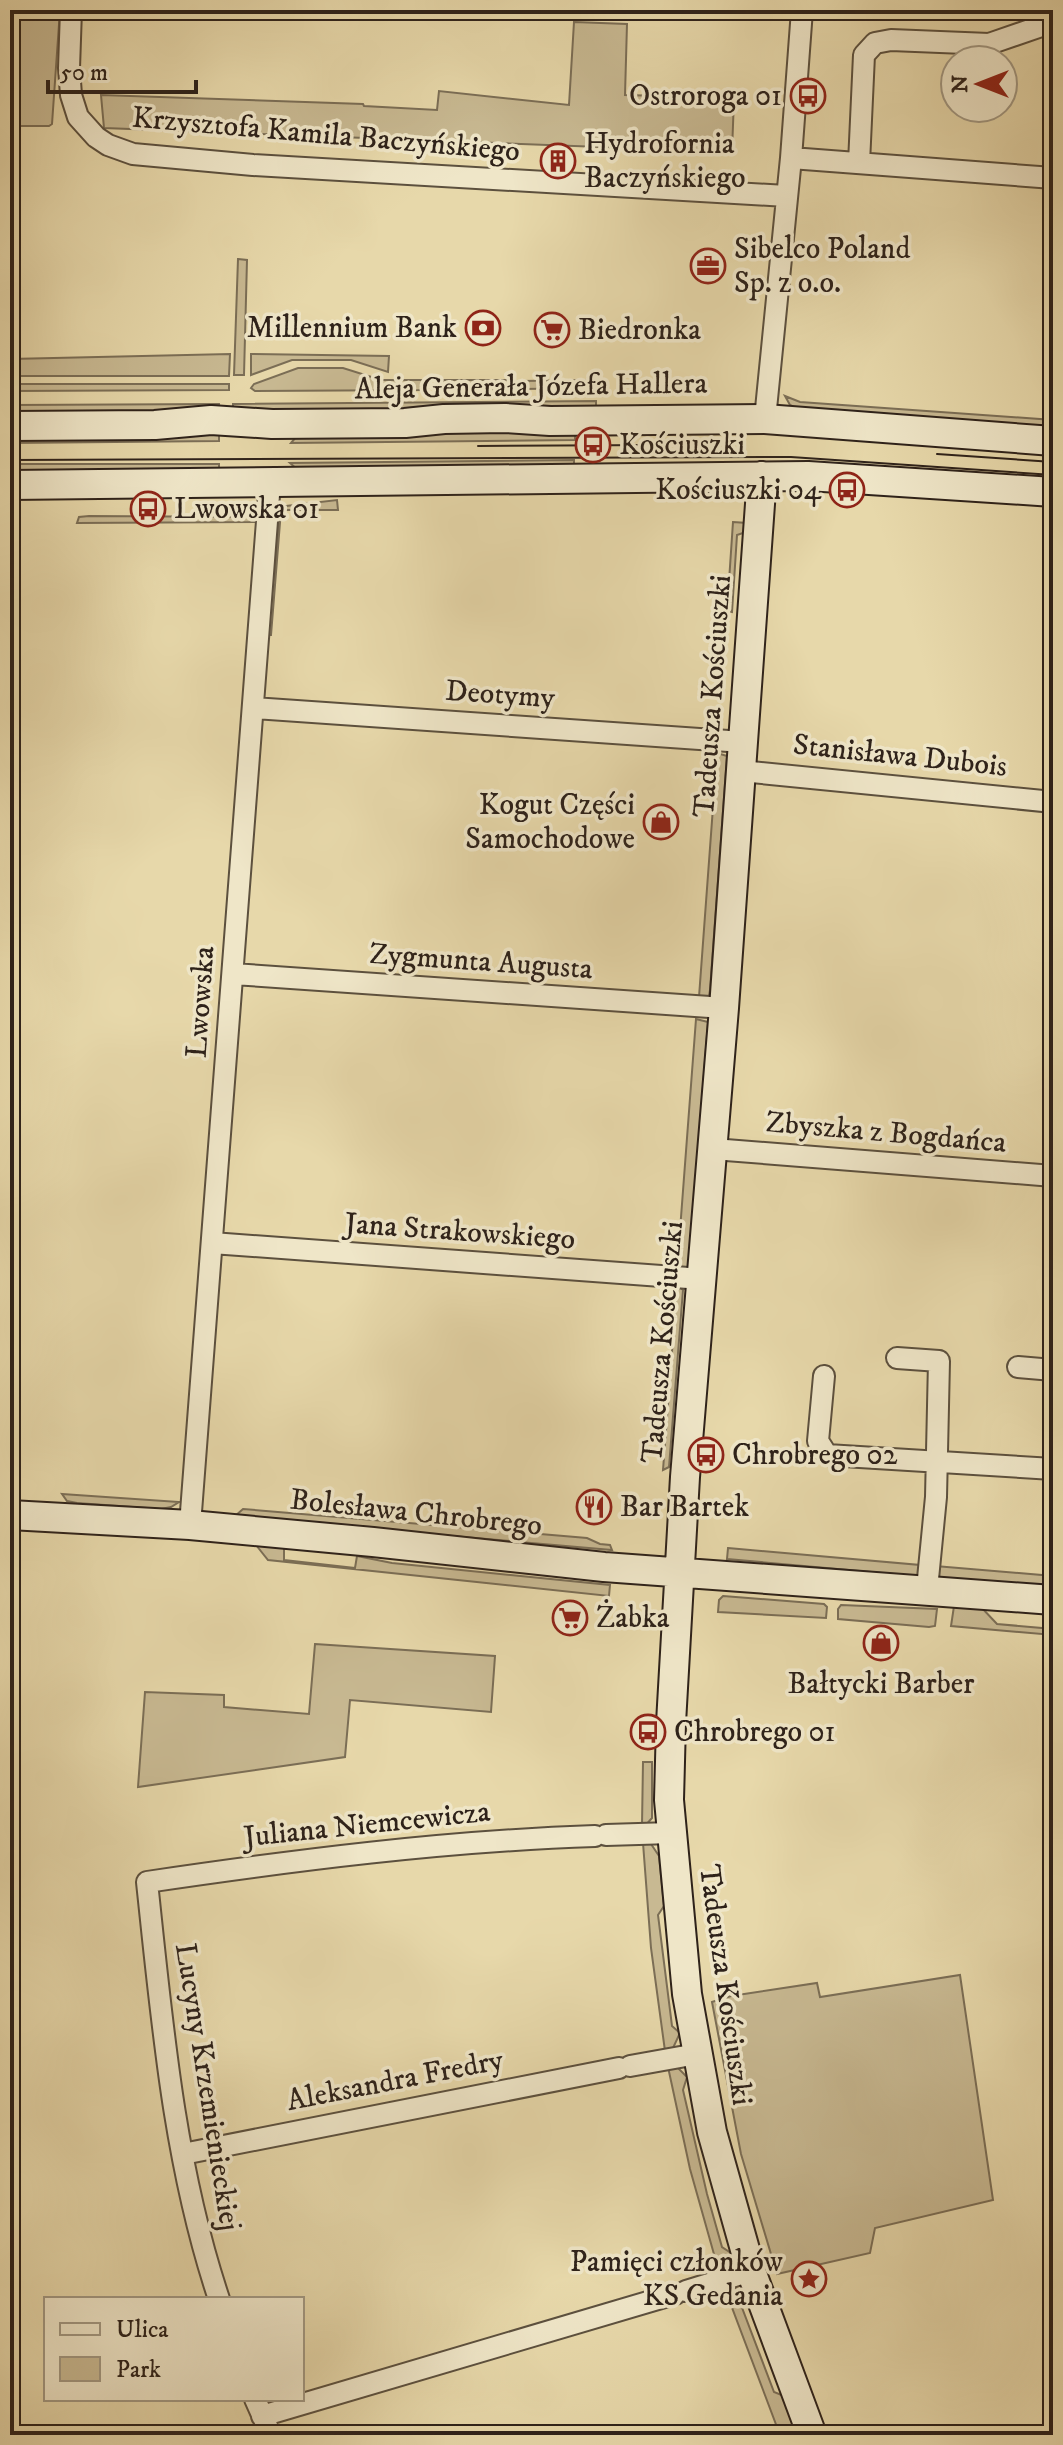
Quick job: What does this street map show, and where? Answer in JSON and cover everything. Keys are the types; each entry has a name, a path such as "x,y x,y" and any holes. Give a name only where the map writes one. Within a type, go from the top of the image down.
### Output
{"street":[{"name":"Krzysztofa Kamila Baczyńskiego","path":"71,10 69,68 71,95 78,117 96,137 133,154 253,165 786,196"},
{"path":"765,419 802,10"},
{"path":"859,163 864,55 875,43 891,40 989,44 1053,22"},
{"path":"791,158 1053,178"},
{"name":"Aleja Generała Józefa Hallera","path":"10,426 155,425 211,420 287,424 505,418 550,421 765,419 1053,441"},
{"path":"10,485 762,476 894,480 1053,492"},
{"name":"Tadeusza Kościuszki","path":"762,476 724,1008 690,1401 670,1750 671,1833 682,1955 697,2054 716,2147 751,2271 812,2435"},
{"name":"Lwowska","path":"190,1525 270,482"},
{"name":"Deotymy","path":"253,708 743,742"},
{"name":"Stanisława Dubois","path":"741,771 1053,802"},
{"name":"Zygmunta Augusta","path":"233,974 724,1008"},
{"name":"Zbyszka z Bogdańca","path":"713,1149 1053,1176"},
{"name":"Jana Strakowskiego","path":"212,1243 702,1279"},
{"path":"897,1358 939,1361 937,1461 927,1589"},
{"path":"1018,1367 1053,1370"},
{"path":"824,1376 818,1441 827,1455 1053,1469"},
{"name":"Bolesława Chrobrego","path":"10,1515 190,1525 526,1560 1053,1600"},
{"name":"Juliana Niemcewicza","path":"147,1882 285,1861 446,1844 671,1833"},
{"name":"Lucyny Krzemienieckiej","path":"147,1882 171,2089 200,2239 218,2297"},
{"name":"Aleksandra Fredry","path":"183,2154 697,2054"},
{"path":"263,2417 751,2271"}],"green space":[{"path":"10,10 60,10 52,124 49,126 13,126 10,123"},
{"path":"574,22 627,24 625,95 734,98 732,152 104,128 101,95 363,104 437,110 439,91 569,105"},
{"path":"238,259 247,260 244,375 234,375"},
{"path":"230,354 229,376 10,376 10,359"},
{"path":"251,354 389,356 388,372 351,360 292,360 251,375"},
{"path":"298,368 343,368 381,380 424,380 429,383 428,390 255,391 251,388 254,384"},
{"path":"444,380 507,380 513,383 513,389 440,390 440,383"},
{"path":"589,380 595,388 522,389 522,381"},
{"path":"10,384 229,384 229,390 10,391"},
{"path":"785,396 800,402 1053,420 1053,430 798,409 790,405"},
{"path":"596,401 596,410 233,414 233,404"},
{"path":"219,404 220,415 10,416 10,405"},
{"path":"468,424 575,433 575,440 291,443 296,437"},
{"path":"219,426 219,441 10,443 10,437"},
{"path":"574,460 574,466 298,470 290,463"},
{"path":"10,464 219,464 219,471 10,472"},
{"path":"337,500 338,510 281,510 271,635 268,635 280,510 286,506"},
{"path":"79,517 256,517 256,522 77,523"},
{"path":"733,522 747,523 746,532 737,535 732,612 727,611"},
{"path":"717,753 727,756 710,990 709,996 699,997"},
{"path":"696,1019 708,1022 689,1268 677,1270"},
{"path":"677,1285 683,1290 669,1467 663,1470"},
{"path":"62,1494 179,1502 161,1509 77,1503 67,1501"},
{"path":"243,1509 587,1538 610,1545 612,1550 234,1517"},
{"path":"256,1545 284,1548 284,1560 355,1568 357,1556 392,1563 610,1585 609,1596 268,1560"},
{"path":"728,1548 920,1565 920,1573 916,1576 727,1559"},
{"path":"935,1566 1053,1576 1053,1587 936,1577"},
{"path":"723,1596 824,1604 827,1607 826,1618 718,1612 719,1600"},
{"path":"841,1605 937,1609 935,1626 838,1619"},
{"path":"954,1606 981,1607 997,1624 1053,1629 1053,1635 951,1626"},
{"path":"315,1644 495,1656 491,1712 350,1700 345,1757 138,1787 145,1692 224,1695 224,1707 309,1714"},
{"path":"643,1762 652,1762 652,1818 645,1826 642,1825"},
{"path":"643,1843 651,1844 659,1856 664,1906 658,1915 672,2026 680,2033 673,2048 665,2051 651,1948"},
{"path":"960,1975 993,2200 875,2228 870,2253 777,2274 741,2154 712,2002 731,1996 817,1983 820,1997"},
{"path":"668,2067 677,2067 687,2077 683,2090 707,2194 722,2247 731,2253 731,2267 719,2272 690,2169"},
{"path":"735,2288 745,2295 741,2305 774,2392 784,2396 800,2435 780,2435 725,2289"}],"tram line":[{"path":"478,446 662,445"},
{"path":"937,454 1053,462"},
{"path":"10,460 791,457 1053,475"}],"place":[{"name":"Ostroroga 01","path":"808,96"},
{"name":"Hydrofornia Baczyńskiego","path":"558,161"},
{"name":"Sibelco Poland Sp. z o.o.","path":"708,266"},
{"name":"Millennium Bank","path":"483,328"},
{"name":"Biedronka","path":"552,330"},
{"name":"Kościuszki","path":"593,445"},
{"name":"Kościuszki 04","path":"847,490"},
{"name":"Lwowska 01","path":"148,509"},
{"name":"Kogut Części Samochodowe","path":"661,822"},
{"name":"Chrobrego 02","path":"706,1455"},
{"name":"Bar Bartek","path":"594,1507"},
{"name":"Żabka","path":"570,1618"},
{"name":"Bałtycki Barber","path":"881,1643"},
{"name":"Chrobrego 01","path":"648,1732"},
{"name":"Pamięci członków KS Gedania","path":"809,2279"}]}
